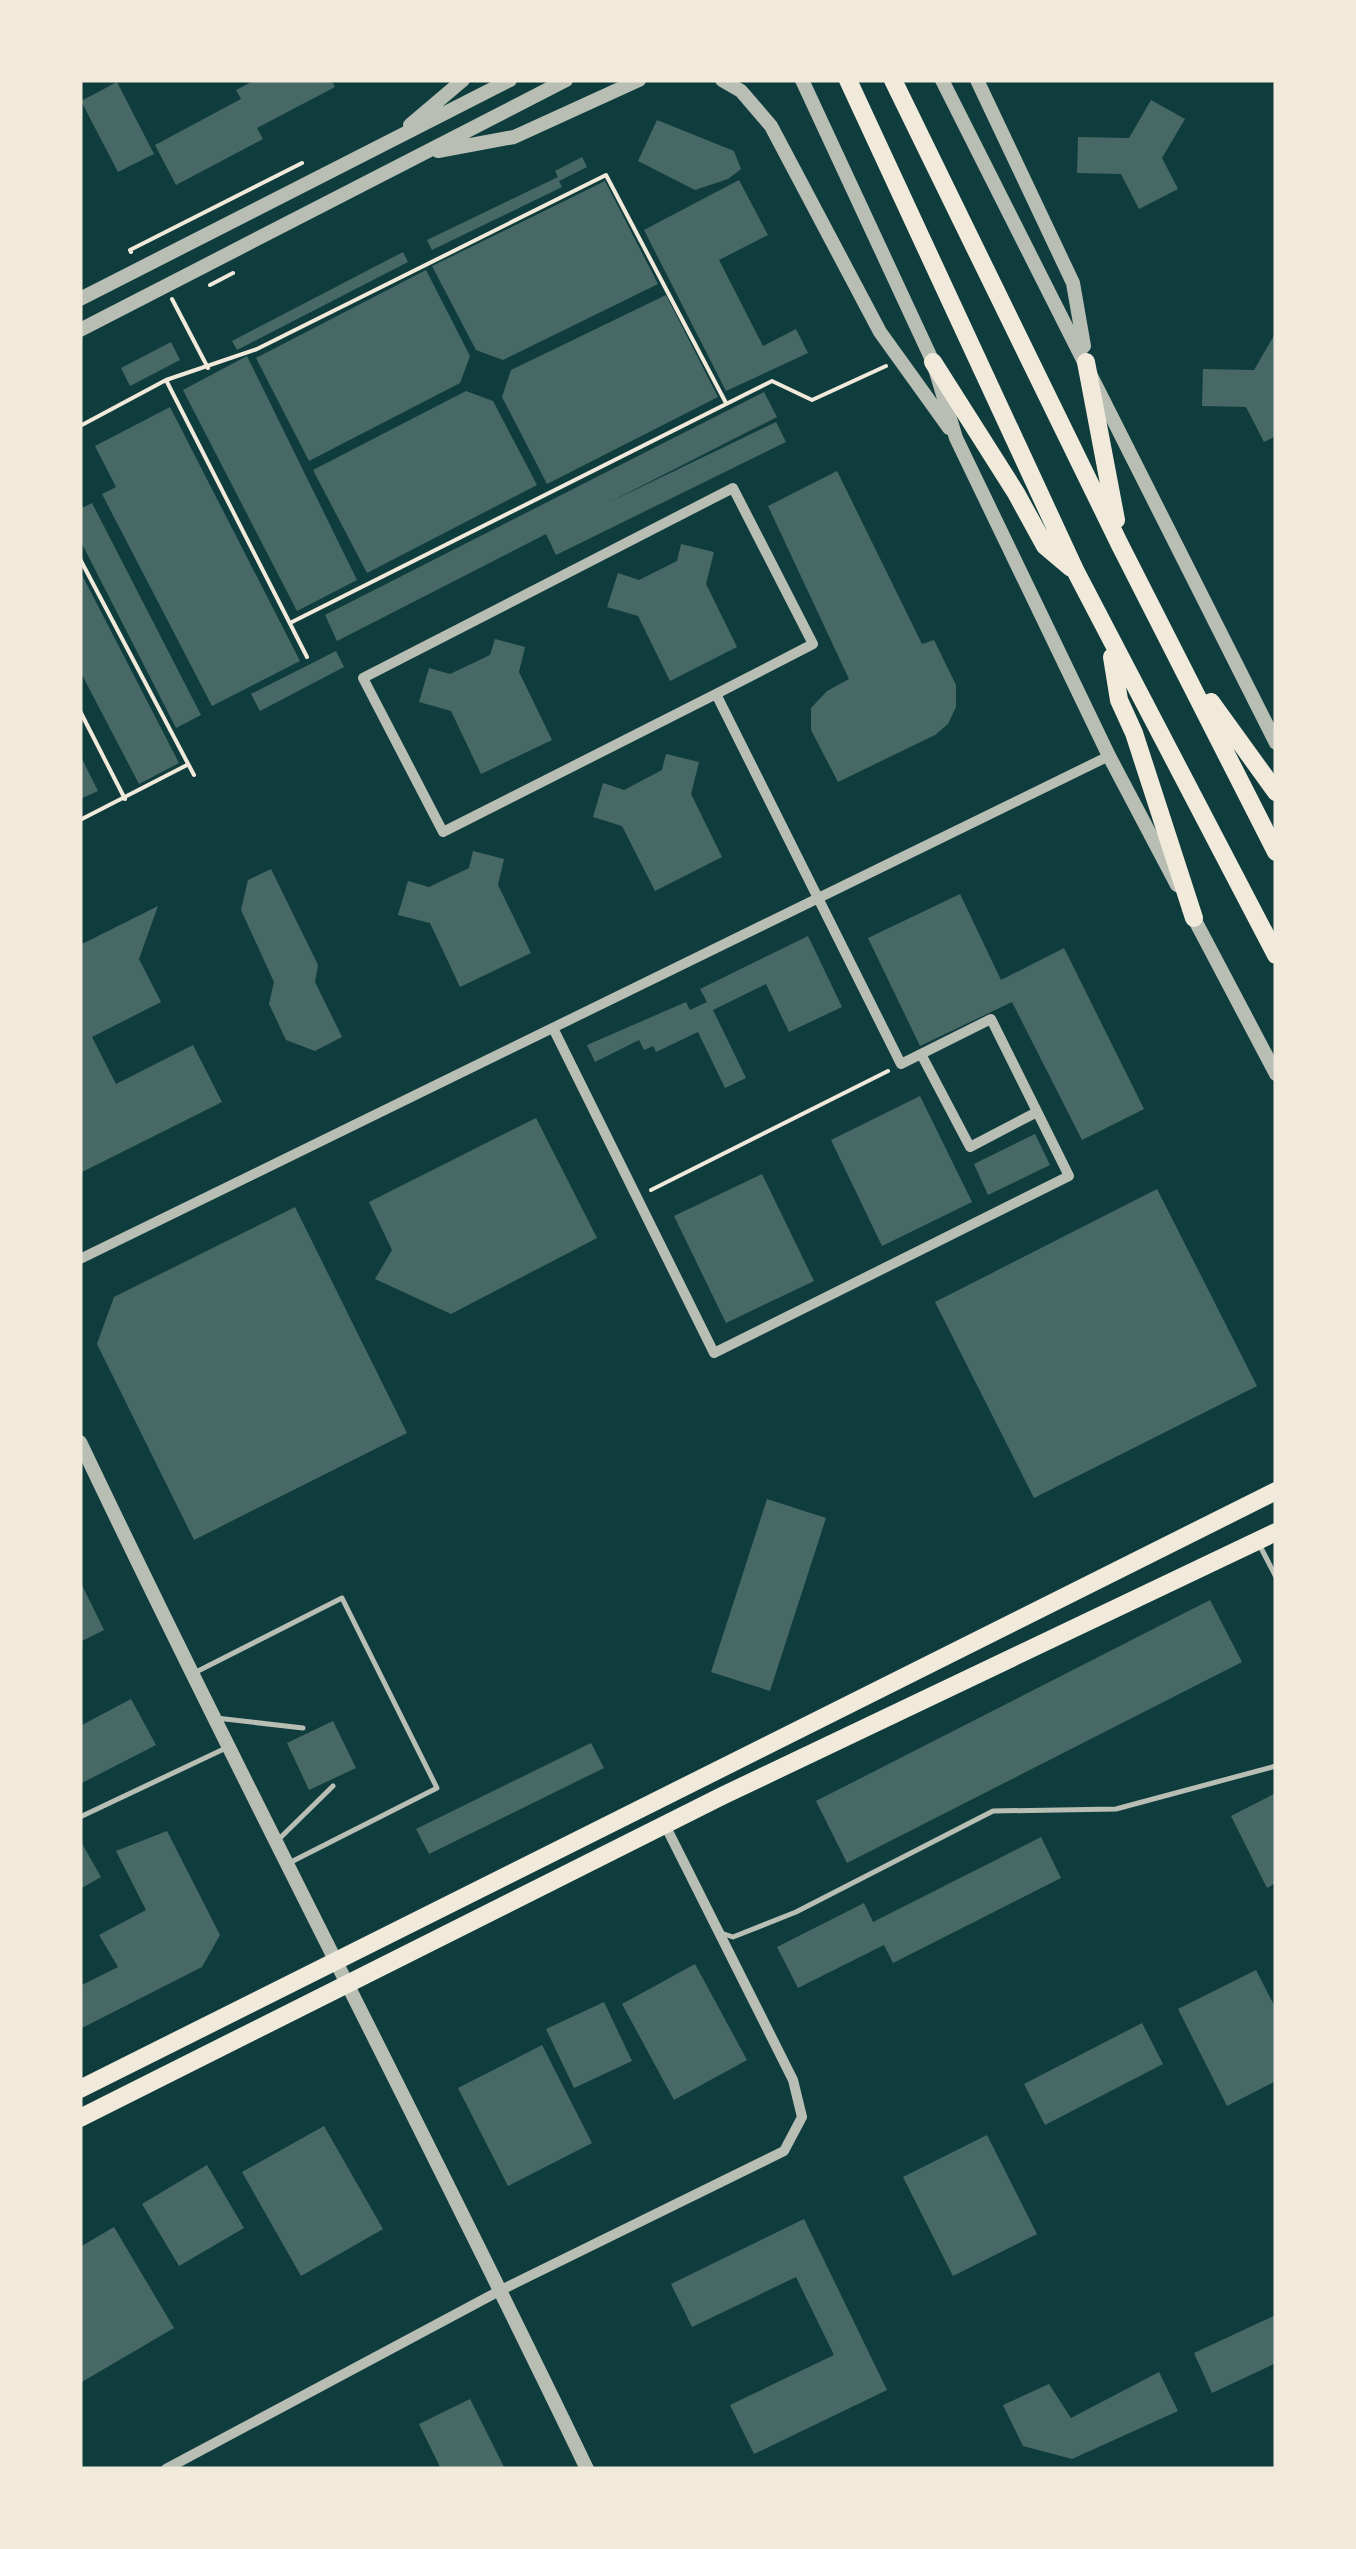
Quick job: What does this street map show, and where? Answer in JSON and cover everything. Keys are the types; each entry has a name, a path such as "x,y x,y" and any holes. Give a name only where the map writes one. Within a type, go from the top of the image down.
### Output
{"main road":[{"path":"848,80 1076,572 1276,955"},
{"path":"893,80 1120,545 1276,852"},
{"path":"932,362 1016,493 1045,546 1076,572"},
{"path":"1086,362 1120,545"},
{"path":"1108,637 1120,700 1194,918"},
{"path":"1181,661 1276,792"},
{"path":"80,2089 1276,1491"},
{"path":"80,2118 664,1826 1276,1532"}],"street":[{"path":"394,140 463,80"},
{"path":"80,299 510,80"},
{"path":"80,330 566,80"},
{"path":"423,154 514,137 638,80"},
{"path":"722,80 741,91 771,126 898,360 956,438"},
{"path":"802,80 932,362 956,438 1109,756 1276,1074"},
{"path":"942,80 1276,743"},
{"path":"977,80 1073,283 1086,362"},
{"path":"734,488 813,644 716,694 443,832 363,678 734,488"},
{"path":"553,1028 714,1353 1070,1176 992,1019 902,1064 716,694"},
{"path":"80,1259 1109,756"},
{"path":"921,1054 970,1147 1037,1112"},
{"path":"80,1442 587,2469"},
{"path":"166,2469 501,2290 784,2151 802,2117 793,2080 664,1826"}],"lane":[{"path":"1258,1541 1276,1578"},
{"path":"193,1674 342,1598 437,1788 286,1864"},
{"path":"214,1718 303,1728"},
{"path":"80,1817 229,1747"},
{"path":"718,1932 733,1937 796,1912 992,1811 1116,1808 1276,1766"},
{"path":"276,1842 333,1786"}],"path":[{"path":"80,426 166,380 257,349 606,174 726,403"},
{"path":"166,285 208,368"},
{"path":"290,624 772,381 812,400 898,360"},
{"path":"166,380 307,658"},
{"path":"80,559 194,775"},
{"path":"80,711 125,799"},
{"path":"80,820 188,764"},
{"path":"637,1197 902,1064"}],"building":[{"path":"255,80 331,80 335,87 257,128 263,139 176,185 155,145 241,99 236,90"},
{"path":"117,82 154,154 118,172 81,101"},
{"path":"1151,100 1185,119 1162,158 1178,189 1139,209 1121,174 1077,173 1078,137 1129,138"},
{"path":"657,120 734,151 741,169 728,179 695,190 638,161"},
{"path":"582,157 587,167 559,181 562,187 432,250 427,240 558,177 555,171"},
{"path":"739,180 768,235 719,260 763,346 796,329 808,353 726,391 644,230"},
{"path":"605,181 658,284 503,360 476,350 432,266"},
{"path":"403,252 408,262 237,350 232,341"},
{"path":"426,270 470,356 460,383 309,461 256,358"},
{"path":"666,295 718,397 547,484 502,397 511,370"},
{"path":"1276,332 1276,436 1264,442 1246,407 1202,406 1203,369 1254,370"},
{"path":"171,342 180,360 130,386 121,368"},
{"path":"247,356 357,580 297,611 183,390"},
{"path":"466,391 493,401 537,485 367,573 313,470"},
{"path":"764,392 777,417 608,503 776,422 786,442 556,555 546,534 337,641 325,615"},
{"path":"170,407 300,661 212,706 102,494 116,487 95,446"},
{"path":"837,471 922,644 934,640 956,685 956,707 948,724 935,735 838,782 811,730 811,708 827,691 849,679 768,506"},
{"path":"92,503 201,715 176,728 80,540 80,509"},
{"path":"681,544 714,552 706,584 737,647 670,681 638,616 607,607 618,573 639,580 677,561"},
{"path":"80,571 179,763 139,784 80,671"},
{"path":"495,639 525,647 519,672 552,740 481,774 451,711 419,702 429,668 450,674 490,655"},
{"path":"336,651 344,667 260,711 251,694"},
{"path":"666,754 699,762 691,794 722,857 655,891 622,826 593,817 603,783 624,790 662,770"},
{"path":"80,755 98,791 80,799"},
{"path":"473,851 504,859 498,885 531,953 460,987 430,923 398,915 408,881 429,887 469,868"},
{"path":"271,869 318,965 315,982 342,1037 315,1051 286,1040 269,1004 274,982 241,910 248,880"},
{"path":"960,894 1001,980 1064,948 1144,1109 1082,1140 1012,1002 920,1046 868,938"},
{"path":"158,906 139,959 161,1002 92,1037 116,1084 193,1045 222,1102 80,1173 80,945"},
{"path":"808,936 842,1007 789,1032 766,984 713,1010 746,1078 725,1088 698,1032 656,1052 653,1046 644,1050 639,1040 595,1062 587,1045 686,1002 690,1010 707,1002 700,989"},
{"path":"920,1096 972,1202 882,1246 831,1140"},
{"path":"536,1118 597,1238 451,1314 375,1279 392,1250 369,1202"},
{"path":"1035,1134 1050,1165 988,1195 974,1164"},
{"path":"762,1174 814,1281 726,1323 674,1216"},
{"path":"1157,1189 1257,1386 1034,1498 935,1302"},
{"path":"295,1207 407,1433 194,1540 97,1344 114,1297"},
{"path":"767,1499 826,1518 770,1691 711,1672"},
{"path":"80,1581 104,1630 80,1642"},
{"path":"1210,1600 1242,1662 847,1863 816,1801"},
{"path":"131,1699 156,1745 80,1784 80,1726"},
{"path":"333,1721 356,1768 309,1790 287,1743"},
{"path":"591,1743 604,1768 429,1854 416,1829"},
{"path":"1276,1793 1276,1883 1267,1888 1231,1816"},
{"path":"167,1831 220,1935 202,1967 80,2029 80,1986 118,1967 99,1935 146,1910 116,1851"},
{"path":"1041,1837 1061,1878 893,1963 884,1945 798,1988 777,1947 864,1903 873,1922"},
{"path":"80,1840 101,1877 80,1889"},
{"path":"695,1964 747,2060 674,2100 622,2004"},
{"path":"1256,1970 1276,2009 1276,2081 1227,2106 1178,2009"},
{"path":"604,2002 632,2061 574,2088 546,2029"},
{"path":"1142,2023 1163,2064 1045,2125 1024,2084"},
{"path":"542,2045 592,2143 508,2186 458,2088"},
{"path":"324,2126 383,2229 301,2276 242,2172"},
{"path":"987,2135 1037,2234 953,2276 903,2177"},
{"path":"207,2165 244,2228 179,2266 142,2204"},
{"path":"804,2219 887,2390 754,2454 730,2405 834,2355 796,2277 692,2327 671,2284"},
{"path":"114,2227 174,2328 80,2383 80,2247"},
{"path":"1276,2315 1276,2363 1212,2393 1194,2353"},
{"path":"1159,2372 1178,2411 1072,2459 1023,2446 1003,2405 1049,2384 1071,2418"},
{"path":"470,2399 505,2469 441,2469 419,2424"}]}
